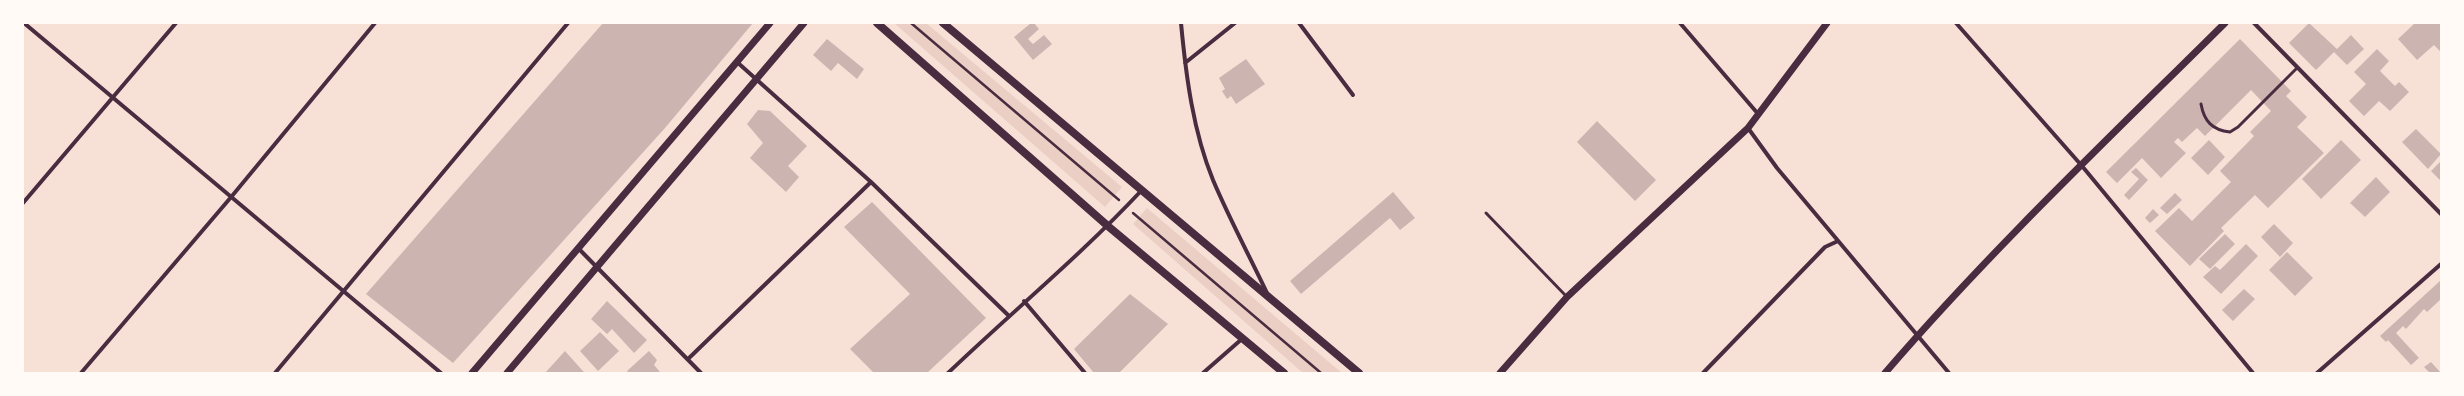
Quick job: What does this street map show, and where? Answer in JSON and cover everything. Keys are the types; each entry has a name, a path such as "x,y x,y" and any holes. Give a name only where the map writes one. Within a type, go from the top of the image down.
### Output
{"main road":[{"path":"877,23 1109,226 1284,373"},
{"path":"943,23 1359,373"}],"street":[{"path":"24,23 113,96 441,373"},
{"path":"23,203 176,23"},
{"path":"81,373 232,196 374,23"},
{"path":"275,373 568,23"},
{"path":"472,373 770,23"},
{"path":"507,373 804,23"},
{"path":"1181,23 1185,63 1196,123 1213,180 1269,297"},
{"path":"1185,63 1235,23"},
{"path":"1299,23 1353,95"},
{"path":"1680,23 1759,115"},
{"path":"1500,373 1567,297 1748,128 1828,23"},
{"path":"1956,23 2082,166 2253,373"},
{"path":"1885,373 1917,336 2082,166 2225,23"},
{"path":"2254,23 2441,214"},
{"path":"737,62 871,182 1008,315"},
{"path":"1748,128 1777,168 1949,373"},
{"path":"688,359 871,182"},
{"path":"948,373 1008,315 1109,226 1141,191"},
{"path":"1703,373 1825,247 1838,241"},
{"path":"578,248 701,373"},
{"path":"2317,373 2441,264"},
{"path":"1024,301 1085,373"},
{"path":"1203,373 1244,338"}],"lane":[{"path":"2201,104 2203,116 2208,124 2217,129 2230,132 2238,127 2297,68"},
{"path":"1486,213 1567,297"}],"path":[{"path":"910,23 1321,373"}],"shaded area":[{"path":"894,23 926,23 1122,187 1105,207"},
{"path":"1147,208 1342,373 1303,373 1133,224"}],"building":[{"path":"603,23 753,23 665,128 453,363 366,294"},
{"path":"1031,23 1034,23 1039,29 1028,39 1033,44 1044,35 1052,44 1033,60 1014,37"},
{"path":"2309,23 2337,49 2351,35 2364,49 2347,65 2334,52 2316,70 2289,43"},
{"path":"2415,23 2441,23 2441,52 2434,45 2417,60 2398,39"},
{"path":"827,39 864,69 857,79 838,63 831,71 813,55"},
{"path":"2240,39 2291,91 2286,96 2307,117 2297,127 2324,153 2268,208 2255,195 2221,228 2224,231 2190,266 2155,231 2179,208 2192,221 2231,182 2220,171 2254,136 2250,132 2271,111 2251,90 2205,136 2197,128 2182,142 2178,138 2174,142 2186,153 2161,178 2142,158 2117,183 2106,172"},
{"path":"2377,49 2389,61 2380,71 2395,86 2399,82 2409,92 2390,111 2379,101 2364,116 2349,101 2366,84 2354,72"},
{"path":"1246,59 1265,84 1236,104 1231,96 1227,99 1222,91 1225,89 1219,78"},
{"path":"758,110 770,111 807,146 788,166 799,177 786,192 750,158 763,143 747,124"},
{"path":"1597,121 1656,180 1635,201 1577,142"},
{"path":"2416,129 2441,154 2428,169 2402,142"},
{"path":"2209,140 2225,157 2208,175 2191,158"},
{"path":"2341,140 2361,160 2321,199 2302,179"},
{"path":"2441,161 2441,181 2431,171"},
{"path":"2136,168 2148,180 2129,200 2124,195 2139,179 2131,172"},
{"path":"2376,177 2390,192 2365,217 2350,203"},
{"path":"1393,192 1415,218 1400,230 1390,218 1301,294 1290,281"},
{"path":"2175,193 2182,200 2167,214 2160,208"},
{"path":"872,202 986,318 927,373 874,373 850,349 910,294 844,227"},
{"path":"2153,209 2159,215 2150,223 2145,218"},
{"path":"2274,224 2293,243 2280,257 2261,237"},
{"path":"2225,234 2235,244 2210,269 2199,259"},
{"path":"2246,244 2258,256 2221,294 2203,277 2215,266 2220,270"},
{"path":"2287,252 2313,278 2295,296 2269,270"},
{"path":"2441,280 2441,299 2427,312 2424,309 2406,329 2403,326 2396,333 2419,358 2411,365 2388,340 2386,342 2380,336"},
{"path":"2244,289 2255,299 2233,321 2222,310"},
{"path":"1130,294 1168,324 1119,373 1094,373 1074,349"},
{"path":"607,301 647,340 634,353 612,329 607,334 591,319"},
{"path":"600,332 619,351 598,371 580,351"},
{"path":"565,351 585,373 545,373"},
{"path":"649,351 657,360 654,365 661,373 629,373 627,371"},
{"path":"2431,362 2441,373 2430,373 2424,367"}]}
